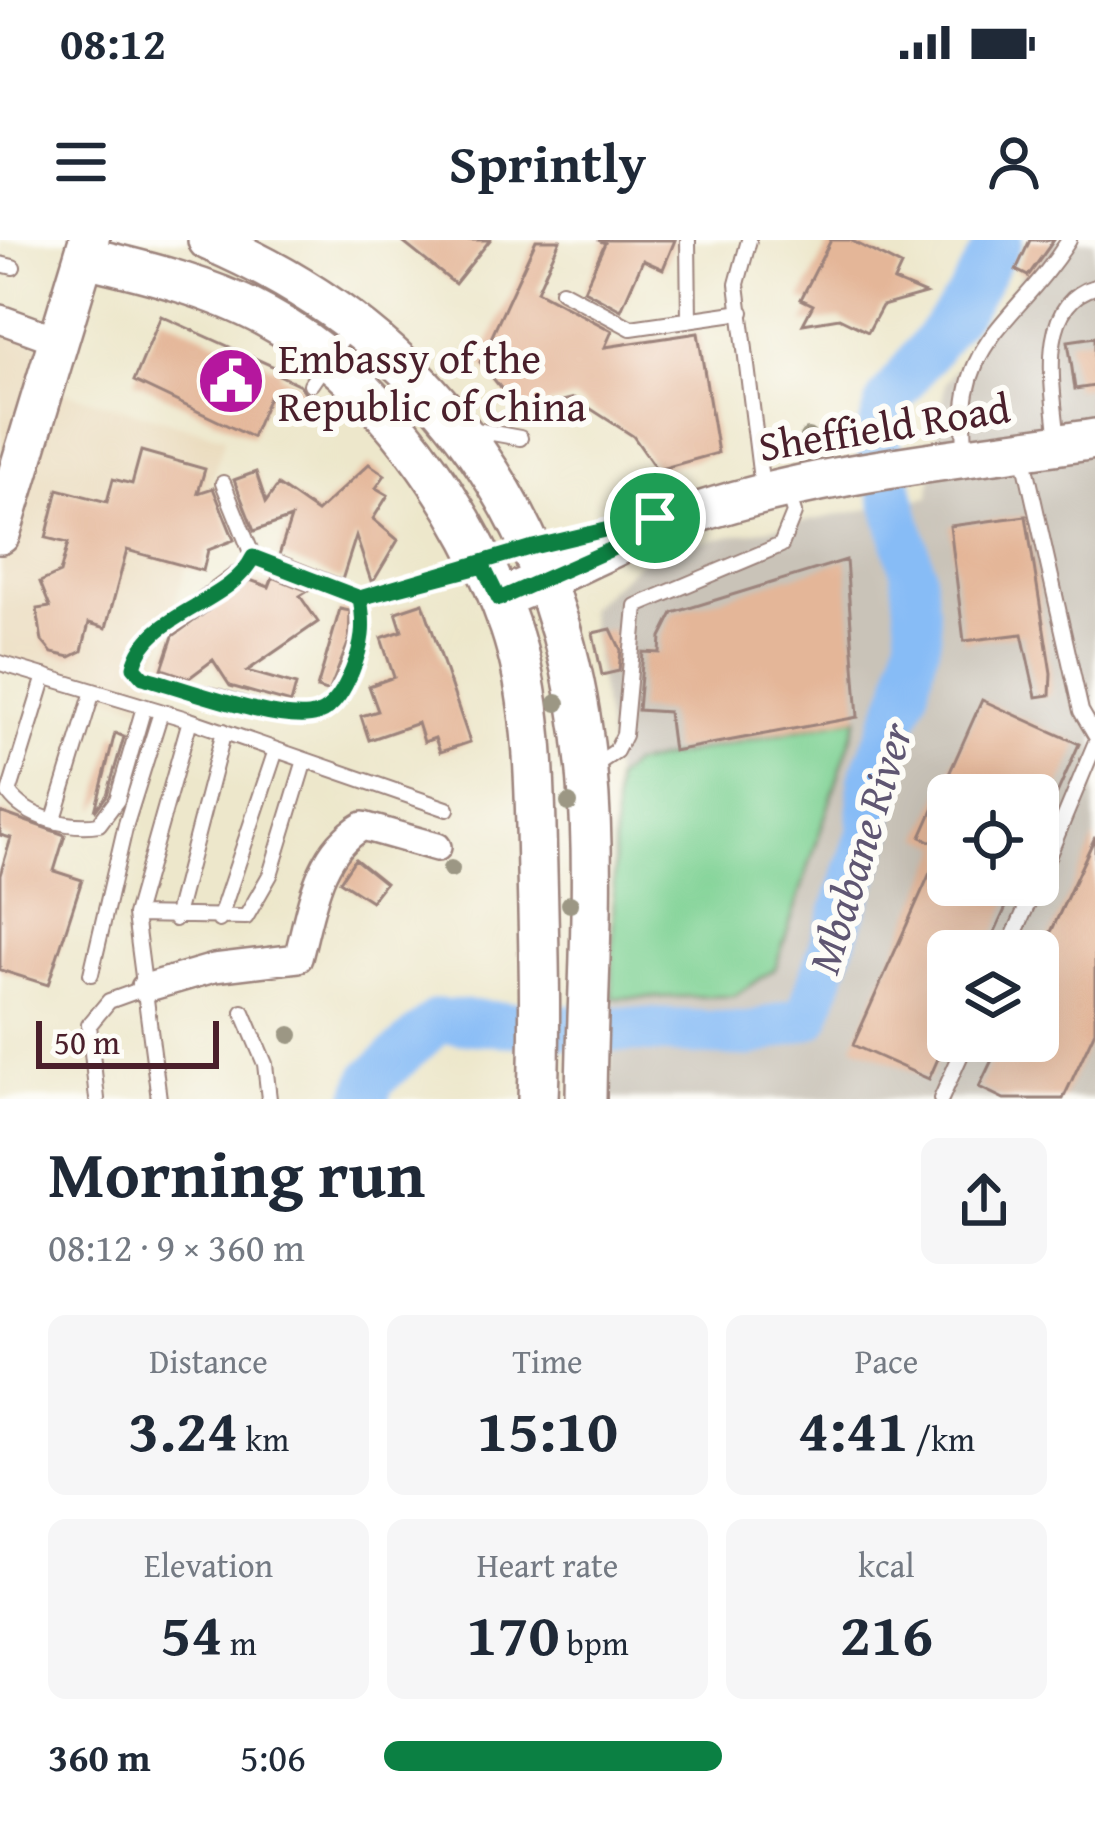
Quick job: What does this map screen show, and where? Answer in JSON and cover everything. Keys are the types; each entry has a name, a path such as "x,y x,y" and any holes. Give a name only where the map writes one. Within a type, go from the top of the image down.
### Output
{"main road":[{"path":"208,240 269,266 355,320 431,390 510,500 536,564 569,671 587,770 586,1094"},
{"path":"0,534 87,249 267,317 318,372 416,451 491,582 511,629 535,780 539,1085"},
{"name":"Sheffield Road","path":"491,582 673,516 775,490 1059,446"}],"street":[{"path":"0,319 61,341"},
{"path":"145,988 214,968 298,958 323,870 342,838 363,826 437,847"}],"lane":[{"path":"688,240 689,320"},
{"path":"587,770 616,752 624,734 636,606 781,545 794,513 775,490 737,284 748,240"},
{"path":"949,462 969,375 989,338 1046,278 1069,240"},
{"path":"1059,829 1095,740 1081,711 1052,358 1067,306 1095,287"},
{"path":"562,291 631,328 742,312"},
{"path":"318,372 355,320"},
{"path":"460,427 520,438"},
{"path":"223,483 253,557 360,598 491,582"},
{"path":"625,492 673,516"},
{"path":"253,557 238,576 154,635 134,662 136,672 277,712 315,715 335,702 350,675 365,632 360,598"},
{"path":"0,663 224,731 447,809"},
{"path":"45,676 9,794 26,810 54,819 80,827 99,824 117,800 144,707"},
{"path":"54,819 94,692"},
{"path":"91,974 126,824 161,712"},
{"path":"159,1099 135,915 190,720"},
{"path":"175,919 224,731"},
{"path":"219,920 276,750"},
{"path":"135,915 242,920 250,913 270,875 305,760"},
{"path":"97,1099 89,1025 109,1000 145,988"},
{"path":"243,1012 265,1064 269,1099"},
{"path":"941,1099 958,1062"}],"shaded area":[{"path":"1046,240 1095,240 1095,1099 611,1099 615,780 588,608 650,552 929,497 945,383"},
{"path":"0,328 57,352 47,387 225,437 144,707 0,663"}],"green space":[{"path":"858,717 775,969 734,996 612,998 615,780 631,765"}],"building":[{"path":"400,240 490,240 455,284"},
{"path":"536,240 560,240 537,291 612,331 605,347 698,333 718,453 657,470 633,436 574,398 520,412 480,362"},
{"path":"598,240 675,240 663,269 643,260 621,310 584,290 605,243"},
{"path":"831,240 850,240 901,266 894,281 925,294 882,306 868,332 839,318 803,324 813,305 801,299"},
{"path":"1030,240 1054,240 1028,276 1016,270"},
{"path":"161,316 281,370 279,375 300,385 306,394 333,399 323,421 269,397 252,437 134,381"},
{"path":"1095,337 1095,386 1075,389 1068,341"},
{"path":"141,451 205,469 198,493 213,488 234,540 208,550 203,571 127,550 106,628 89,623 82,651 70,657 52,653 42,641 37,609 50,607 40,582 60,573 68,543 46,538 58,489 107,502 113,479 132,484"},
{"path":"369,464 385,475 376,488 388,495 373,519 398,540 372,584 356,536 342,580 279,555 291,518 254,531 234,480 256,472 266,502 278,485 317,512"},
{"path":"1026,516 1051,673 1050,695 1036,697 1022,634 964,641 950,526"},
{"path":"846,560 858,717 673,751 668,712 638,710 643,652 660,653 661,637 673,613"},
{"path":"273,577 308,591 300,596 318,622 247,671 296,685 291,703 230,686 213,660 189,678 162,669 173,636 250,580 269,587"},
{"path":"423,603 470,742 440,752 435,738 424,742 418,723 369,740 361,716 378,711 369,686 394,677 381,638 402,631 396,612"},
{"path":"340,609 350,611 349,641 329,692 317,688"},
{"path":"611,629 621,650 619,671 602,675 593,633"},
{"path":"982,700 1079,744 1059,789 1059,774 949,774"},
{"path":"115,733 124,737 107,795 95,811"},
{"path":"0,812 65,835 54,871 82,880 48,985 0,970 0,875 11,838 0,835"},
{"path":"1095,837 1095,1031 1063,1099 1004,1099 979,1087 991,1062 1059,1062 1059,930 1052,930"},
{"path":"355,859 385,883 371,901 340,881"},
{"path":"927,880 927,906 1006,906 996,930 927,930 927,1062 937,1062 929,1079 853,1045"}],"waterway":[{"name":"Mbabane River","path":"366,1099 372,1080 438,1021 748,1035 808,1017 870,832 870,782 906,693 919,634 913,572 877,440 889,400 968,298 1000,240"}],"place":[{"name":"Embassy of the Republic of China","path":"231,381"}],"route":[{"path":"655,518 529,548 483,566 360,598 253,557 238,576 154,635 134,667 143,677 277,712 315,715 335,702 350,675 365,632 360,598 483,566 499,599 691,514 655,518"}]}
